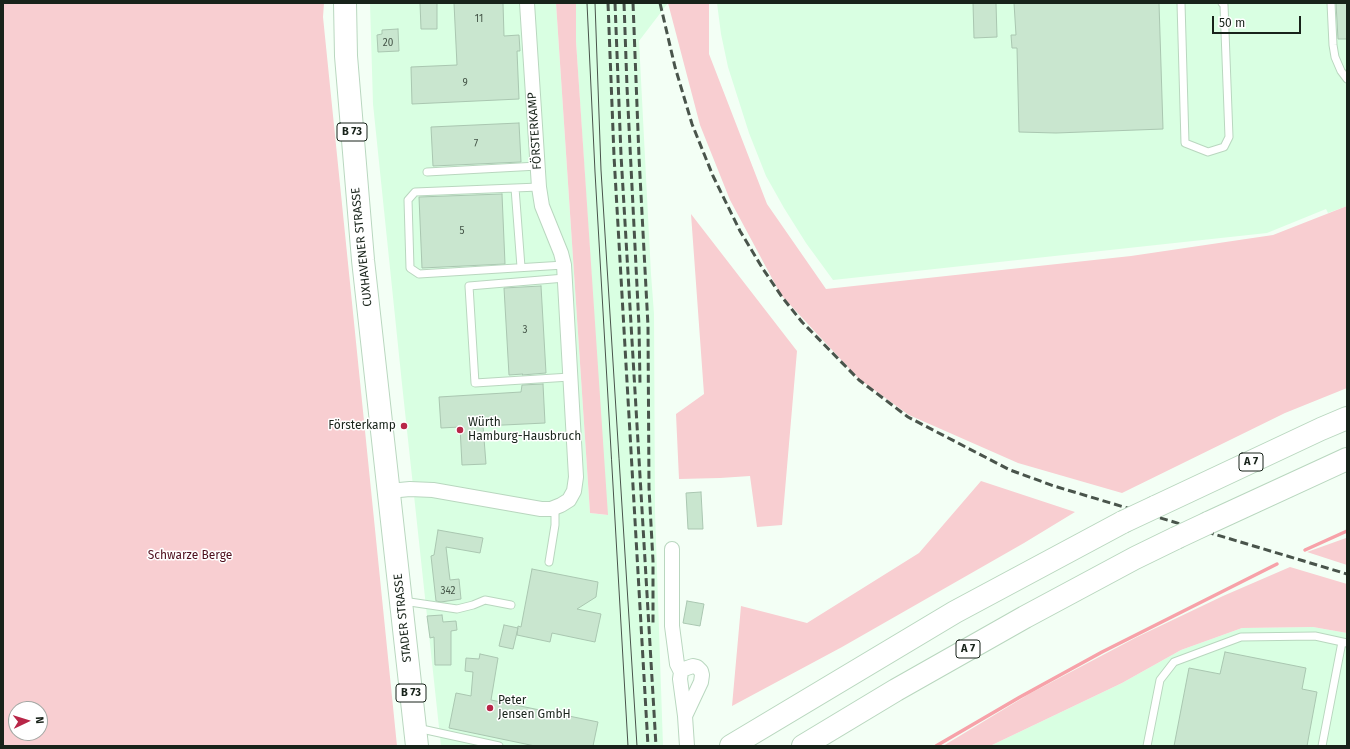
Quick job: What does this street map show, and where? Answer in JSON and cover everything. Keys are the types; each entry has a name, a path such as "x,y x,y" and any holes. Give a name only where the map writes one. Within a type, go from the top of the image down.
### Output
{"main road":[{"name":"CUXHAVENER STRASSE","path":"345,3 346,56 354,167 369,319 389,491"},
{"name":"A 7","path":"731,746 955,612 1123,522 1347,418"},
{"name":"A 7","path":"803,746 896,690 1025,616 1176,538 1347,459"},
{"name":"STADER STRASSE","path":"389,491 416,737"}],"street":[{"name":"FÖRSTERKAMP","path":"527,3 539,187 542,206 561,253 565,271 576,477 574,491 569,500 556,508"},
{"path":"389,491 421,489 541,509 556,508"},
{"path":"672,550 672,626 677,664 681,672 680,688 685,716 686,746"},
{"path":"681,672 684,669 693,666 697,667 701,671 702,675 701,682 685,716"}],"lane":[{"path":"1181,3 1185,143 1208,152 1224,147 1229,137 1224,5 1222,3"},
{"path":"1331,3 1335,57 1341,71 1347,79"},
{"path":"427,172 538,166"},
{"path":"539,187 415,192 408,200 410,268 419,274 521,268 565,271"},
{"path":"515,188 521,268"},
{"path":"565,271 469,286 476,383 570,377"},
{"path":"549,562 556,508"},
{"path":"401,601 458,610 485,600 511,605"},
{"path":"1147,746 1160,680 1174,662 1241,637 1315,636 1345,642 1322,746"},
{"path":"416,737 499,746"}],"shaded area":[{"path":"370,3 556,3 590,513 607,515 576,41 576,3 668,3 639,41 654,314 655,512 663,746 441,746 373,104"},
{"path":"717,3 1347,3 1347,206 1328,213 1326,209 1267,233 833,280 806,243 766,176 749,133 728,67 721,34"},
{"path":"1313,627 1347,633 1347,746 990,746 1122,683 1181,650 1242,628"}],"green space":[{"name":"Schwarze Berge","path":"3,3 324,3 323,17 397,746 3,746"},
{"path":"556,3 576,3 576,41 608,515 590,513"},
{"path":"668,3 709,3 709,54 767,204 826,289 1131,256 1273,235 1347,206 1347,388 1285,413 1122,493 1018,463 909,415 859,379 781,295 730,200 700,125"},
{"path":"691,214 797,351 782,525 757,527 750,476 679,479 676,414 704,394"},
{"path":"981,481 1075,512 1024,543 842,647 732,706 741,606 807,623 919,553"},
{"path":"1346,538 1347,565 1307,552"},
{"path":"1290,567 1347,584 1347,633 1313,627 1242,628 1181,650 1122,683 990,746 943,746 1029,694 1137,637 1223,596"}],"building":[{"path":"420,3 437,3 437,29 421,29"},
{"path":"454,3 503,3 504,36 519,35 520,51 517,51 519,99 412,104 411,67 457,65"},
{"path":"973,3 996,3 997,37 974,38"},
{"path":"1014,3 1159,3 1163,129 1056,133 1019,132 1017,48 1012,48 1011,35 1016,35"},
{"path":"1336,3 1347,3 1347,39 1338,39"},
{"path":"398,29 399,51 378,52 377,35 382,34 382,30"},
{"path":"519,123 521,162 433,166 431,127"},
{"path":"502,194 505,264 422,268 419,197"},
{"path":"541,286 546,373 509,375 504,288"},
{"path":"543,384 545,423 483,426 486,464 462,465 460,427 441,428 439,397 521,392 522,385"},
{"path":"701,492 703,529 688,529 686,493"},
{"path":"438,530 483,538 480,553 446,547 450,580 459,579 461,599 441,602 436,601 431,556 434,555"},
{"path":"532,569 598,582 596,597 577,609 601,614 595,642 552,633 550,642 517,635 518,626 521,627"},
{"path":"687,601 704,604 700,626 683,623"},
{"path":"442,615 443,622 456,621 457,630 451,631 451,665 435,665 434,637 430,638 427,616"},
{"path":"504,625 518,628 513,649 499,646"},
{"path":"1225,652 1306,668 1302,689 1317,692 1307,746 1174,746 1189,668 1220,674"},
{"name":"Peter Jensen GmbH","path":"480,654 498,658 491,700 598,722 593,746 535,746 449,728 456,693 471,696 473,672 465,671 466,658 479,659"}],"waterway":[{"path":"1305,550 1347,531"},
{"path":"936,746 1020,697 1102,652 1277,564"}],"tram line":[{"path":"587,3 595,172 628,746"},
{"path":"595,3 601,170 637,746"}],"railway":[{"path":"608,3 614,156 648,746"},
{"path":"615,3 621,155 656,746"},
{"path":"624,3 639,326 640,384"},
{"path":"633,3 648,326 649,488 653,561 653,625"},
{"path":"660,3 675,67 692,124 713,176 740,231 782,297 802,322 859,380 908,417 1010,470 1054,486 1347,574"}],"place":[{"name":"Försterkamp","path":"404,426"},
{"name":"Würth Hamburg-Hausbruch","path":"460,430"},
{"name":"Peter Jensen GmbH","path":"490,708"}]}
